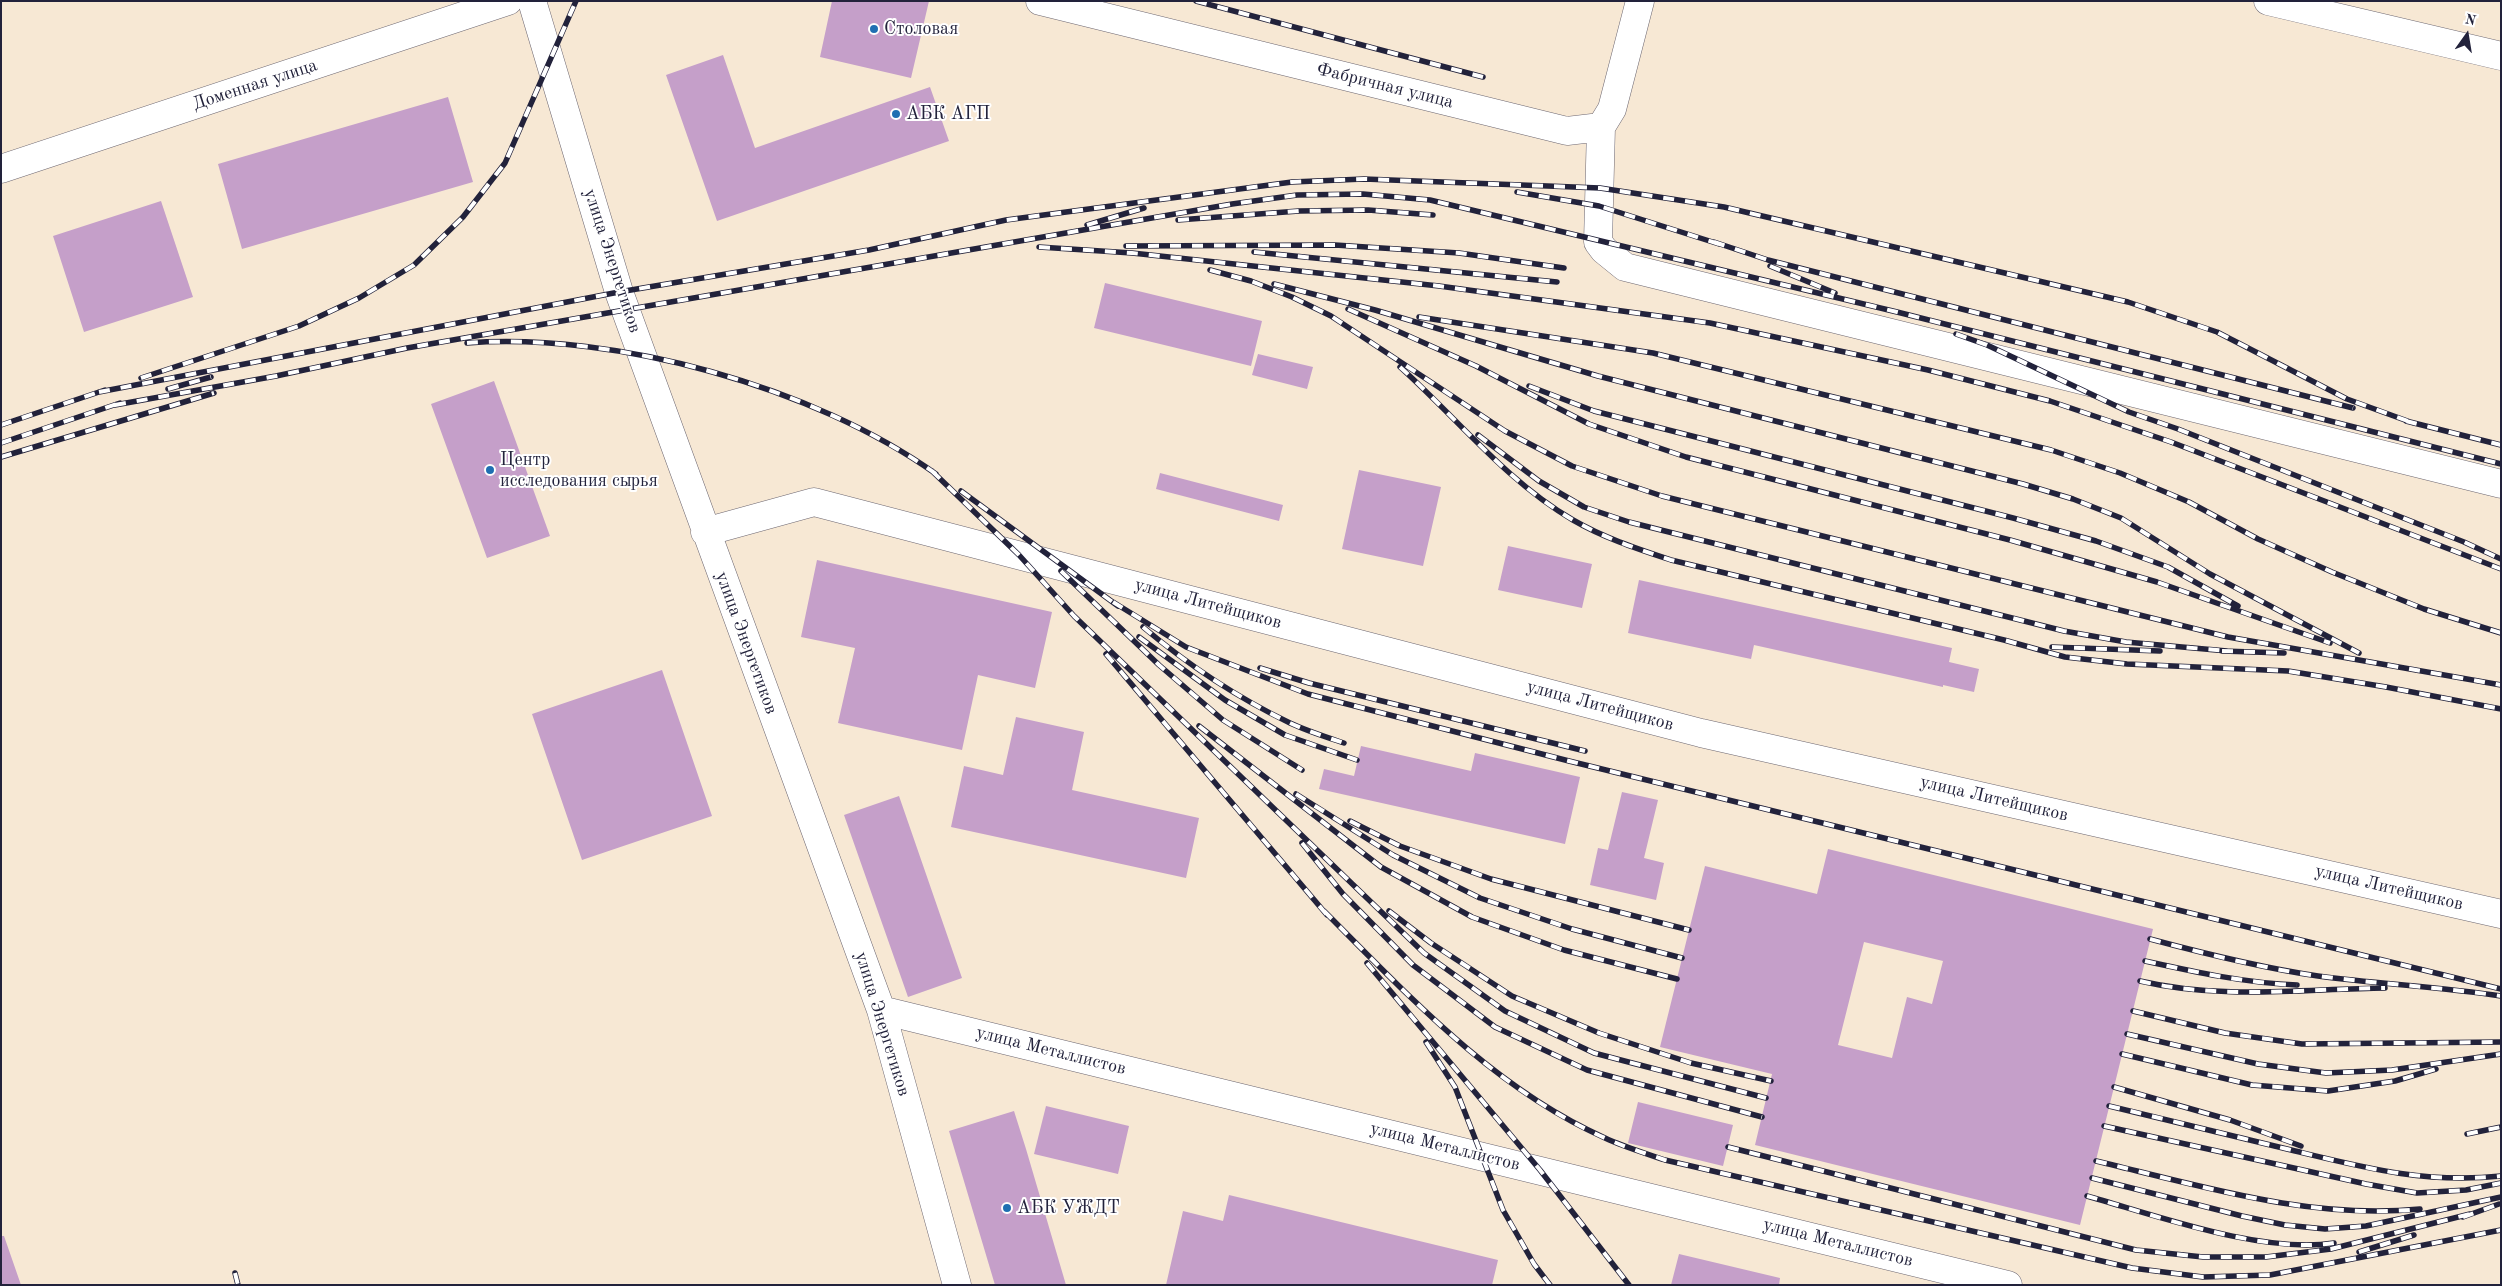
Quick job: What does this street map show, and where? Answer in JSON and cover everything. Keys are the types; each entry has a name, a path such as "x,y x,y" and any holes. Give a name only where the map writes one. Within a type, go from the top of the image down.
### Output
{"street":[{"name":"Доменная улица","path":"1,168 508,1"},
{"name":"улица Энергетиков","path":"532,1 619,292 881,1010 957,1285"},
{"name":"Фабричная улица","path":"1040,1 1567,131 1601,127"},
{"path":"1640,1 1612,108 1601,127 1598,242 1604,250 1625,267 2501,484"},
{"path":"2268,1 2501,56"},
{"name":"улица Литейщиков","path":"705,532 814,502 1701,733 2501,914"},
{"name":"улица Металлистов","path":"881,1010 2008,1285"}],"building":[{"name":"Столовая","path":"832,1 929,1 911,78 820,57"},
{"name":"АБК АГП","path":"723,55 755,148 930,87 949,141 717,221 666,75"},
{"path":"448,97 473,182 242,249 218,164"},
{"path":"161,201 193,297 84,332 53,236"},
{"path":"1105,283 1262,321 1251,366 1094,328"},
{"path":"1258,354 1313,367 1307,389 1252,375"},
{"name":"Центр исследования сырья","path":"494,381 550,536 487,558 431,404"},
{"path":"1359,470 1441,487 1423,566 1342,549"},
{"path":"1160,473 1283,505 1279,521 1156,489"},
{"path":"1508,546 1592,564 1582,608 1498,590"},
{"path":"817,560 1052,612 1035,688 978,675 962,750 838,723 855,648 801,637"},
{"path":"1639,580 1952,648 1949,662 1979,669 1974,692 1943,685 1943,687 1754,645 1751,659 1628,633"},
{"path":"662,670 712,816 582,860 532,714"},
{"path":"1016,717 1084,732 1072,790 1199,818 1186,878 951,827 964,766 1003,775"},
{"path":"1361,746 1471,771 1475,753 1580,777 1565,844 1319,789 1324,769 1354,776"},
{"path":"1622,792 1658,800 1644,858 1664,863 1656,900 1590,885 1598,848 1608,850"},
{"path":"899,796 962,978 908,997 844,815"},
{"path":"1828,849 2153,929 2080,1225 1755,1145 1772,1074 1660,1047 1705,866 1817,894","holes":["1864,942 1943,961 1932,1004 1907,997 1892,1058 1838,1045"]},
{"path":"1638,1102 1733,1125 1723,1166 1628,1143"},
{"path":"1046,1106 1129,1126 1118,1174 1034,1154"},
{"name":"АБК УЖДТ","path":"1014,1111 1066,1285 995,1285 949,1131"},
{"path":"1229,1195 1498,1260 1492,1285 1166,1285 1183,1211 1223,1221"},
{"path":"1,1236 4,1236 21,1285 1,1285"},
{"path":"1679,1254 1780,1278 1779,1285 1671,1285"}],"railway":[{"path":"141,378 299,326 359,298 414,265 463,217 505,163 576,1"},
{"path":"1196,1 1483,77"},
{"path":"99,392 619,292 869,250 1006,220 1292,182 1364,179 1600,188 1724,207 2128,302 2217,332 2347,399 2413,423"},
{"path":"1517,192 1599,206 1719,244"},
{"path":"115,405 276,376 407,348 1232,204 1297,195 1363,194 1430,200 1897,312 2501,464"},
{"path":"1087,225 1144,208"},
{"path":"1178,220 1299,211 1368,210 1433,215"},
{"path":"1714,242 1768,260 2353,408"},
{"path":"1126,246 1335,245 1459,253 1564,268"},
{"path":"1039,247 1132,253 1439,286 1710,323 1928,370 2050,401 2171,442 2501,569"},
{"path":"1254,252 1557,282"},
{"path":"1770,266 1835,293"},
{"path":"1210,270 1251,281 1292,297 1331,316 1505,431 1572,466 1662,496 2228,637 2501,685"},
{"path":"1274,284 1375,310 1598,376 2023,484 2073,499 2121,518 2210,574 2359,653"},
{"path":"1348,309 1476,366 1589,424 1686,457 2010,540 2157,582 2330,643"},
{"path":"1419,317 1653,353 2051,450 2120,473 2189,502 2258,539 2332,572 2424,609 2501,633"},
{"path":"1956,334 1987,345 2129,412 2178,429 2464,542 2501,559"},
{"path":"467,343 525,342 586,347 649,357 712,372 773,391 832,415 887,443 936,474"},
{"path":"1400,367 1504,468 1549,504 1573,520 1597,532 1621,543 1671,560 2004,640 2065,657 2127,664 2288,671 2501,709"},
{"path":"168,389 211,377"},
{"path":"1529,386 1594,411 2096,541 2168,567 2238,606"},
{"path":"1,425 105,390"},
{"path":"1,457 214,393"},
{"path":"1,443 120,403"},
{"path":"2406,421 2501,445"},
{"path":"1478,435 1539,481 1584,507 1629,522 2064,631 2126,642 2227,651"},
{"path":"932,471 1019,555 1074,616 1424,953 1505,1011 1594,1053 1766,1098"},
{"path":"961,491 1118,606"},
{"path":"1061,571 1159,665 1223,720 1302,770"},
{"path":"1113,602 1186,647 1308,694 1569,761 2501,989"},
{"path":"1143,627 1195,667 1251,703 1296,726 1344,743"},
{"path":"1139,637 1225,700 1285,735 1357,760"},
{"path":"2052,647 2160,651"},
{"path":"2222,651 2284,653"},
{"path":"1106,654 1327,915"},
{"path":"1260,668 1309,683 1585,751"},
{"path":"1199,726 1381,867 1472,917 1564,950 1677,979"},
{"path":"1296,794 1393,855 1480,898 1572,929 1682,958"},
{"path":"1350,821 1400,846 1491,879 1689,930"},
{"path":"1302,843 1343,894 1413,965 1495,1027 1587,1070 1762,1117"},
{"path":"1324,911 1421,1007 1489,1067 1564,1117 1605,1138 1665,1160 2132,1268 2203,1277 2270,1275 2501,1230"},
{"path":"1389,911 1431,943 1512,996 1599,1033 1691,1063 1771,1081"},
{"path":"2150,939 2234,960 2297,973 2501,996"},
{"path":"2145,961 2201,973 2297,985"},
{"path":"1367,963 1540,1170 1629,1285"},
{"path":"2140,981 2170,987 2231,992 2385,988"},
{"path":"2133,1011 2225,1033 2302,1044 2501,1042"},
{"path":"2127,1034 2258,1064 2326,1073 2392,1070 2501,1054"},
{"path":"1426,1042 1455,1087 1503,1210 1534,1264 1550,1285"},
{"path":"2122,1054 2252,1085 2328,1091 2395,1081 2436,1069"},
{"path":"2114,1087 2230,1120 2301,1146"},
{"path":"2109,1106 2367,1168 2445,1178 2501,1176"},
{"path":"2104,1126 2366,1184 2417,1193 2466,1190 2501,1183"},
{"path":"2467,1134 2501,1127"},
{"path":"1728,1147 2136,1250 2203,1257 2266,1257 2331,1249 2470,1214"},
{"path":"2096,1161 2216,1190 2297,1205 2338,1210 2420,1209"},
{"path":"2092,1178 2242,1216 2285,1225 2325,1229 2366,1226 2501,1197"},
{"path":"2087,1196 2177,1223 2243,1238 2306,1245 2334,1243"},
{"path":"2463,1217 2499,1204"},
{"path":"2359,1252 2414,1235"},
{"path":"235,1273 238,1285"}],"place":[{"name":"Столовая","path":"874,29"},
{"name":"АБК АГП","path":"896,114"},
{"name":"Центр исследования сырья","path":"490,470"},
{"name":"АБК УЖДТ","path":"1007,1208"}]}
